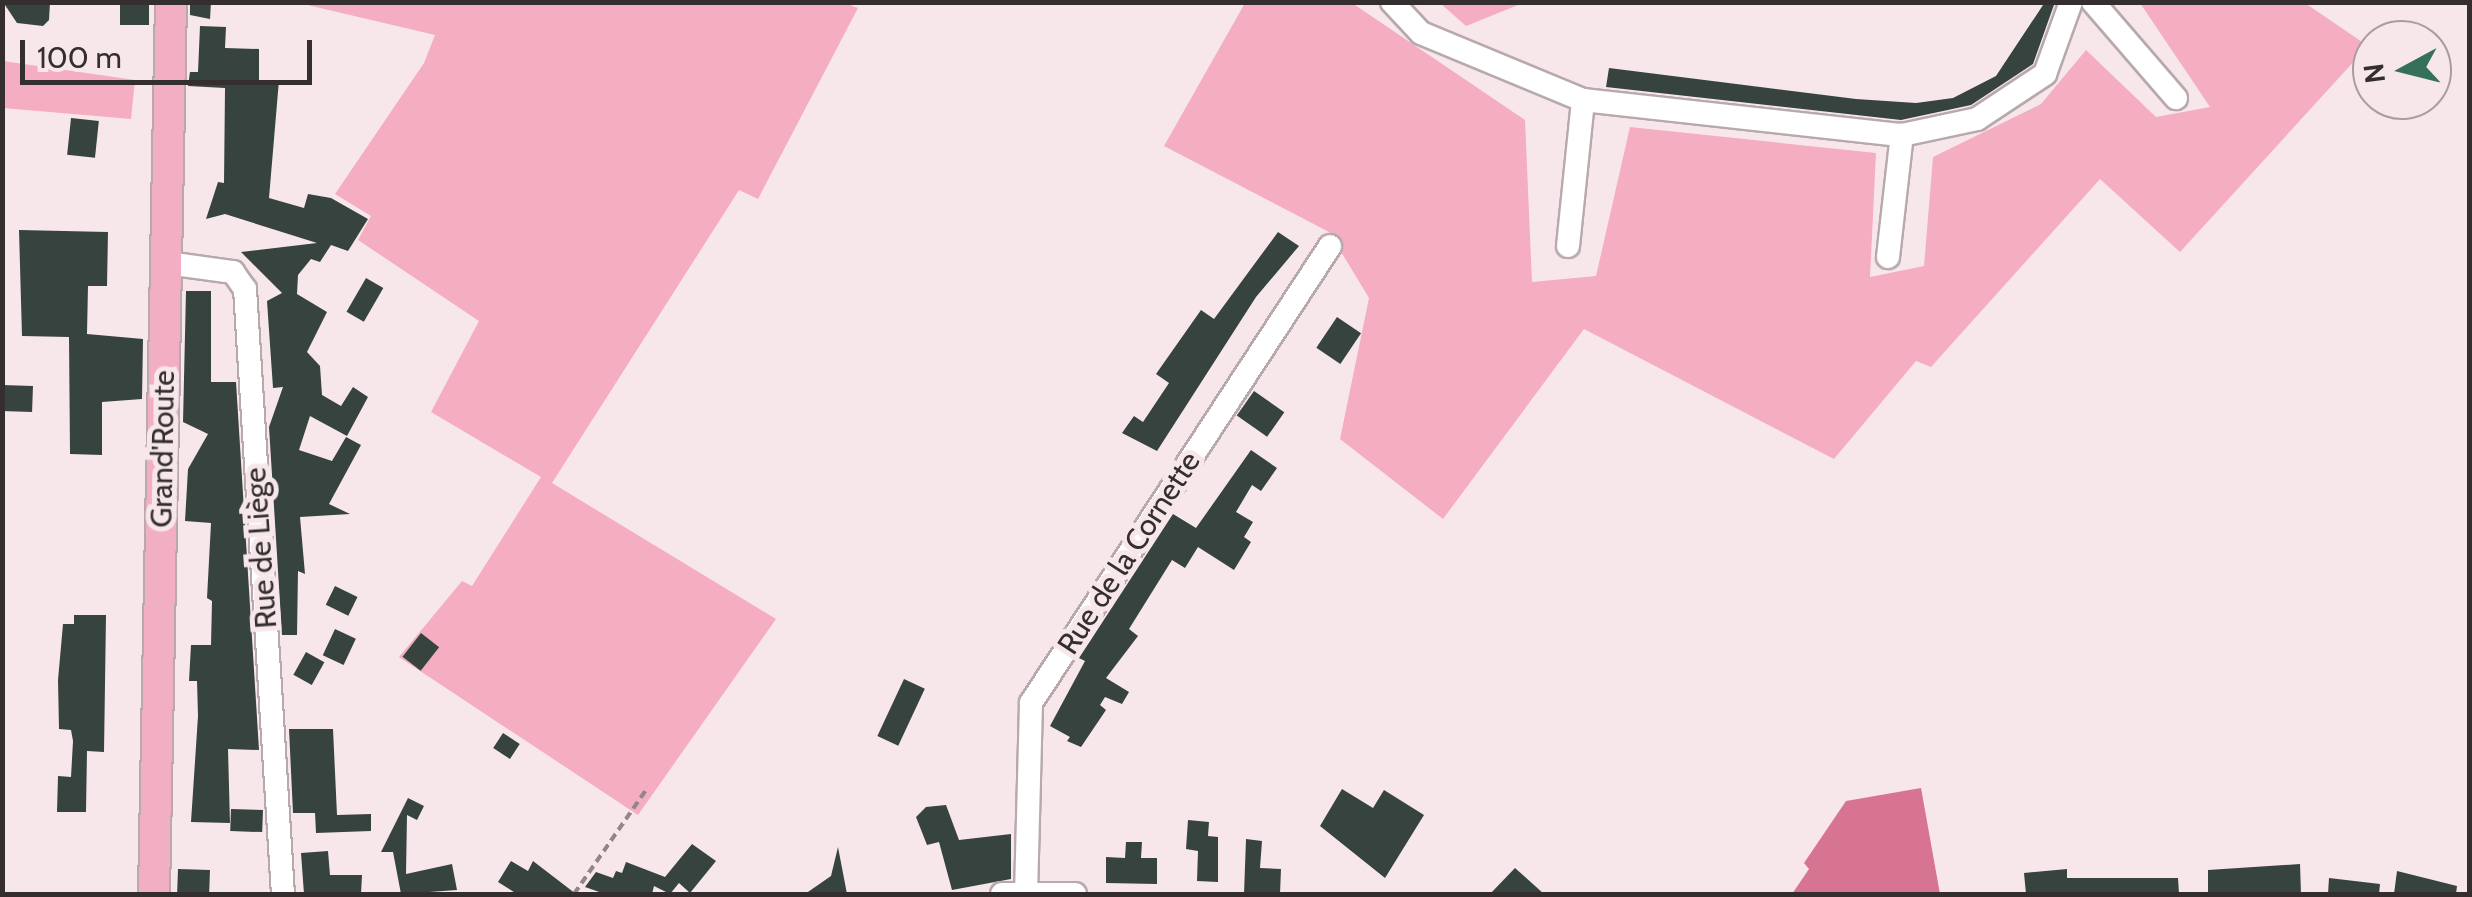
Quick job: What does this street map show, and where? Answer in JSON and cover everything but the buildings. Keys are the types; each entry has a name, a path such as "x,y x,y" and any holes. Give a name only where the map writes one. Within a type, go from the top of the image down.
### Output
{"main road":[{"name":"Grand'Route","path":"154,894 172,2"}],"street":[{"path":"1392,2 1421,33 1583,100 1902,135 1977,119 2045,74 2071,2"},
{"path":"2093,2 2176,98"},
{"path":"1568,246 1583,100"},
{"path":"1888,257 1902,135"},
{"name":"Rue de la Cornette","path":"1026,893 1031,703 1330,246"},
{"name":"Rue de Liège","path":"167,263 233,272 245,290 284,894"},
{"path":"1002,894 1076,894"}],"path":[{"path":"574,894 648,787"}],"shaded area":[{"path":"842,2 858,8 758,199 739,190 552,483 776,619 638,815 399,657 462,581 472,586 541,477 431,412 479,321 358,240 371,216 335,194 424,63 435,35 299,3"},
{"path":"1245,3 1352,3 1525,120 1532,282 1596,276 1630,127 1876,153 1870,277 1924,266 1933,157 2041,104 2086,50 2156,117 2210,107 2140,3 2305,3 2352,35 2352,64 2180,252 2100,179 1931,367 1916,361 1834,459 1584,329 1443,519 1340,439 1369,298 1329,232 1164,146"},
{"path":"1440,3 1523,3 1466,26"},
{"path":"3,61 135,80 131,119 3,108"},
{"path":"1921,788 1940,894 1792,894 1809,869 1804,863 1846,801"}]}
